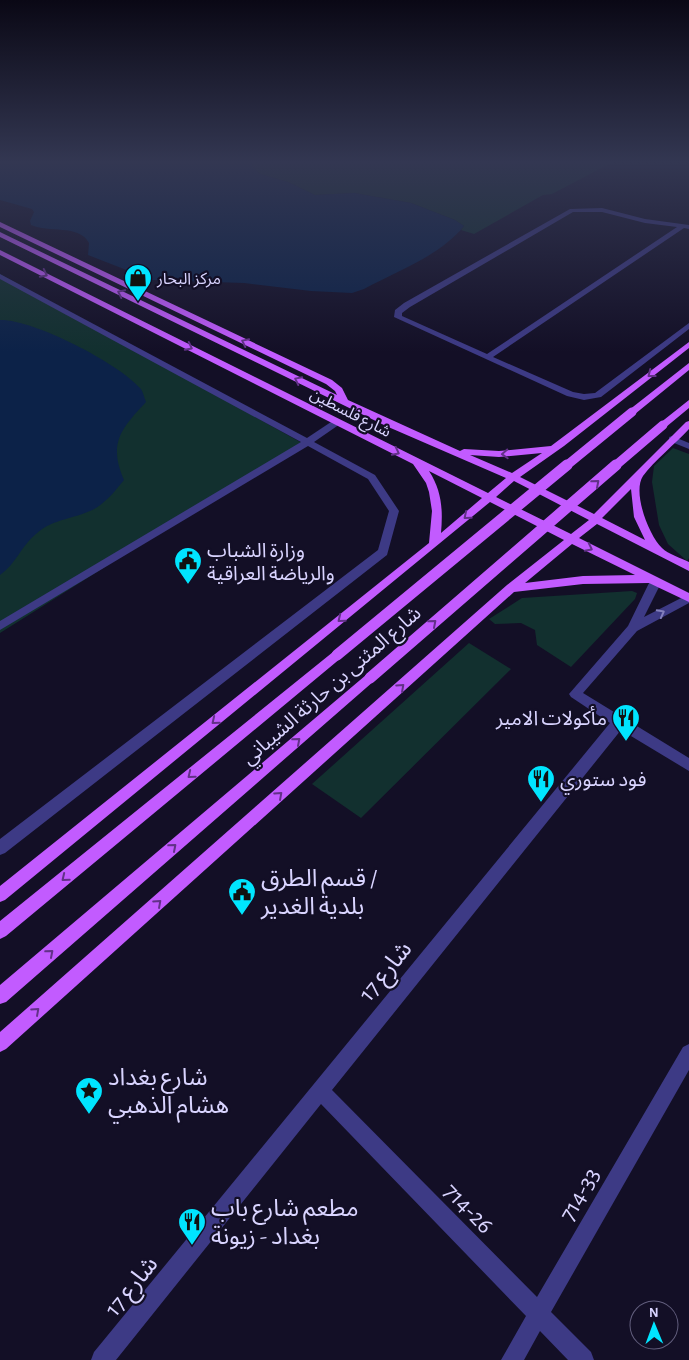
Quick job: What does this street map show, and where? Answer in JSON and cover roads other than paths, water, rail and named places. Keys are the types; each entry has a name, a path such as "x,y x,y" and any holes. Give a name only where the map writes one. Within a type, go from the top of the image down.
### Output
{"main road":[{"path":"3,225 329,382 339,390 344,402"},
{"name":"شارع فلسطين","path":"0,234 389,424 513,477 689,567"},
{"name":"شارع فلسطين","path":"0,252 689,598"},
{"path":"144,304 173,307"},
{"path":"0,895 434,544 513,477 554,448 689,344"},
{"name":"شارع المثنى بن حارثة الشيباني","path":"0,931 689,366"},
{"name":"شارع المثنى بن حارثة الشيباني","path":"0,996 689,403"},
{"path":"367,437 386,435 391,430 389,424"},
{"path":"0,1043 511,588 573,540 689,424"},
{"path":"439,446 459,452 478,454 518,453 554,448"},
{"path":"414,461 425,473 432,485 436,500 434,544"},
{"path":"637,478 636,511 640,522 660,552"},
{"path":"511,588 583,580 654,580"}],"street":[{"path":"545,225 407,305 398,312 398,317 570,394 584,397 598,395 689,325"},
{"path":"487,357 686,226"},
{"path":"0,276 372,477 394,511 383,552 0,848"},
{"path":"0,626 338,422"},
{"path":"674,438 689,435"},
{"path":"674,438 689,446"},
{"path":"654,580 633,628 575,694 689,765"},
{"path":"633,628 689,598"},
{"name":"شارع 17","path":"102,1360 619,722"},
{"name":"714-33","path":"512,1360 689,1052"},
{"name":"714-26","path":"320,1090 583,1360"}],"water":[{"path":"33,225 464,226 454,237 431,254 364,289 352,293 311,291 244,283 152,280 88,255 89,243 78,233"},
{"path":"0,320 15,322 53,334 95,355 129,378 141,389 146,402 124,429 117,446 119,467 124,480 118,488 108,499 89,512 57,522 43,529 26,544 6,571 0,575"}],"place":[{"name":"مركز البحار","path":"138,302"},
{"name":"وزارة الشباب والرياضة العراقية","path":"188,585"},
{"name":"مأكولات الامير","path":"626,742"},
{"name":"فود ستوري","path":"541,803"},
{"name":"قسم الطرق / بلدية الغدير","path":"242,916"},
{"name":"شارع بغداد هشام الذهبي","path":"89,1115"},
{"name":"مطعم شارع باب بغداد - زيونة","path":"192,1246"}]}
